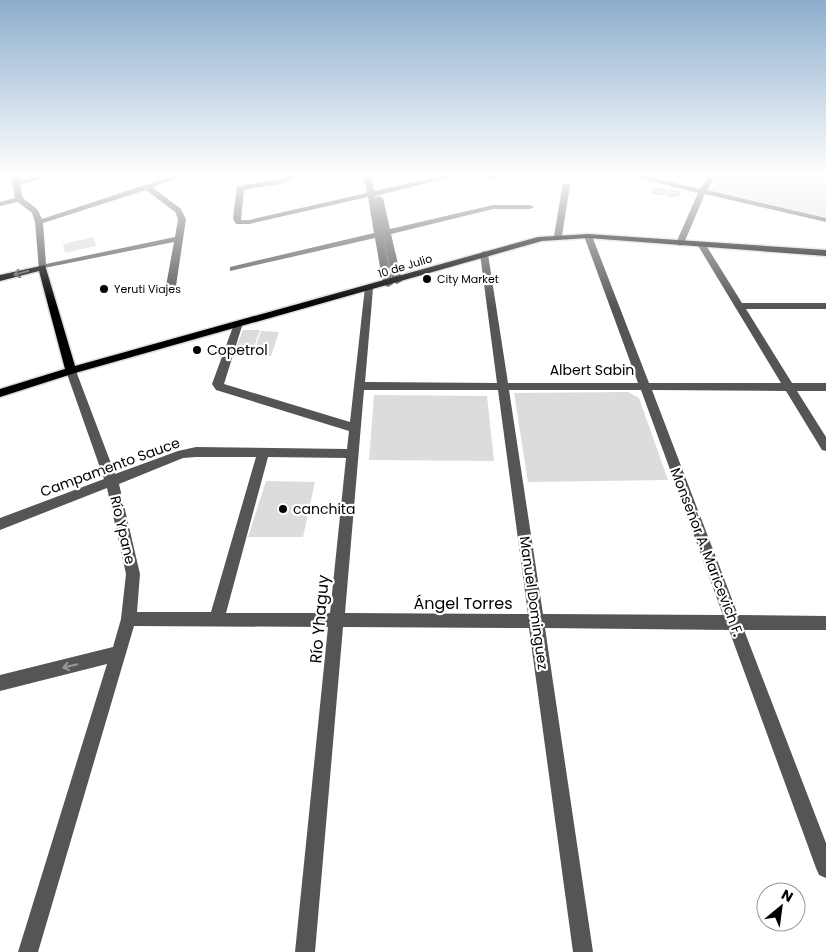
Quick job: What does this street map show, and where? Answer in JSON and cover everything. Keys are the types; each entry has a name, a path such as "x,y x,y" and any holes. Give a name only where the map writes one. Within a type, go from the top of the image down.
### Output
{"main road":[{"name":"10 de Julio","path":"0,393 71,371 368,290 484,254 558,236 588,236 826,253"},
{"path":"0,278 42,267"},
{"name":"Río Ypane","path":"42,267 71,371"}],"street":[{"path":"38,218 39,222 50,218"},
{"path":"171,286 182,218"},
{"path":"237,218 243,223 264,218"},
{"path":"379,218 392,282"},
{"path":"233,269 447,218"},
{"path":"558,236 561,218"},
{"path":"680,242 690,218"},
{"name":"Río Ypane","path":"39,222 42,267"},
{"name":"Monseñor A. Maricevich F.","path":"588,236 826,868"},
{"path":"42,267 178,239"},
{"path":"701,244 826,447"},
{"name":"Manuel Dominguez","path":"484,254 583,952"},
{"name":"Río Yhaguy","path":"306,952 368,290"},
{"path":"740,306 826,306"},
{"path":"237,326 217,384 220,387 354,428"},
{"name":"Río Ypane","path":"28,952 129,619 133,574 112,482 71,371"},
{"name":"Albert Sabin","path":"358,386 644,385 826,387"},
{"name":"Campamento Sauce","path":"0,524 182,454 196,452 353,454"},
{"path":"217,619 263,454"},
{"name":"Ángel Torres","path":"129,619 826,623"},
{"path":"0,683 117,654"}],"shaded area":[{"path":"94,237 96,246 65,253 63,244"},
{"path":"243,330 260,330 251,355 233,355"},
{"path":"261,331 279,332 271,356 253,355"},
{"path":"628,392 639,398 668,480 528,482 514,393"},
{"path":"374,395 487,396 494,461 369,460"},
{"name":"canchita","path":"266,481 315,482 303,537 248,537"}],"place":[{"name":"City Market","path":"427,279"},
{"name":"Yeruti Viajes","path":"104,289"},
{"name":"Copetrol","path":"197,350"},
{"name":"canchita","path":"283,509"}]}
